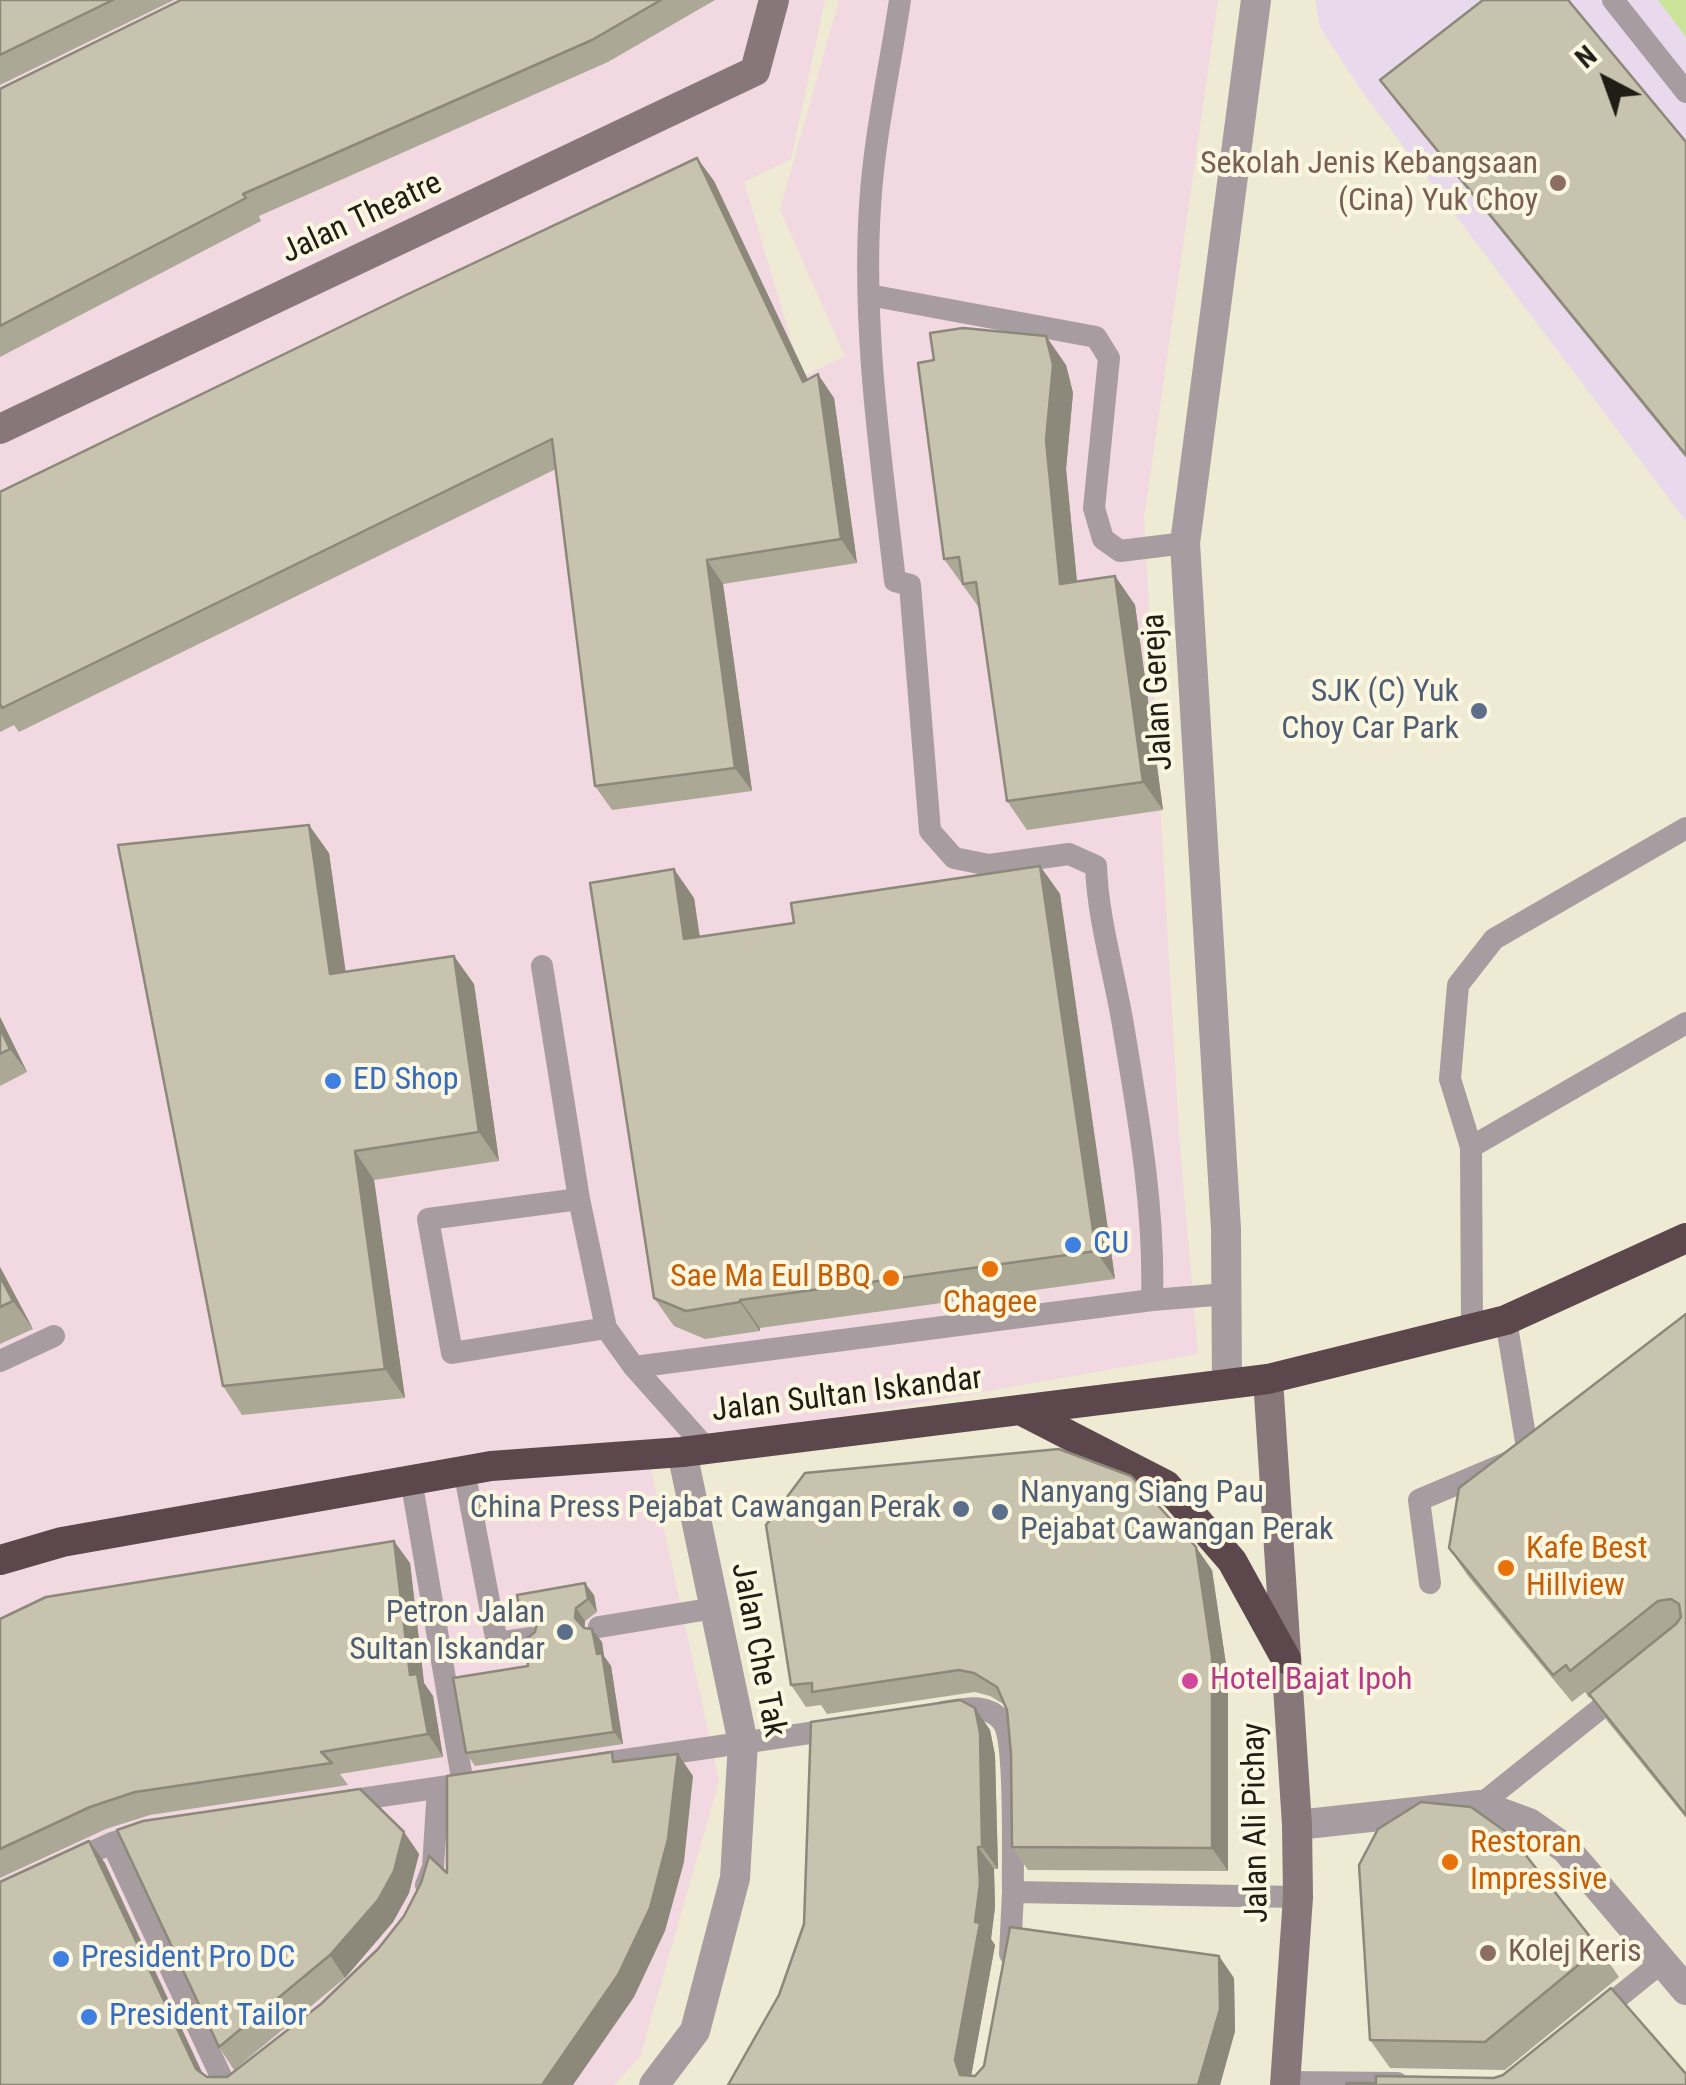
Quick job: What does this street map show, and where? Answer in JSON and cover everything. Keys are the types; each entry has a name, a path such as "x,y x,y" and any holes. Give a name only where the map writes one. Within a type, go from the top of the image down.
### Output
{"highway":[{"name":"Jalan Sultan Iskandar","path":"0,1560 62,1542 464,1470 694,1450 1268,1379 1506,1320 1686,1238"},
{"path":"1020,1410 1166,1485 1232,1561 1286,1659"}],"street":[{"name":"Jalan Theatre","path":"0,429 754,71 774,0"},
{"name":"Jalan Gereja","path":"1227,1383 1225,1209 1185,543 1256,0"},
{"name":"Jalan Ali Pichay","path":"1268,1379 1297,1825 1298,1898 1285,2083"},
{"name":"Jalan Che Tak","path":"654,2085 695,2031 736,1878 743,1743 715,1608 694,1450"},
{"path":"1297,1825 1480,1805 1529,1823 1566,1849 1686,1990"}],"lane":[{"path":"900,0 870,204 872,382 895,581 910,584 930,831 954,858 989,865 1069,854 1096,866 1097,903 1123,1023 1154,1246 1152,1300"},
{"path":"1613,0 1686,92"},
{"path":"869,296 1096,336 1109,358 1094,508 1104,539 1120,551 1185,543"},
{"path":"1472,1329 1471,1147 1450,1080 1458,984 1494,939 1686,828"},
{"path":"542,966 579,1199 606,1328 694,1450"},
{"path":"1471,1147 1686,1023"},
{"path":"579,1199 428,1219 452,1352 606,1328"},
{"path":"634,1367 1152,1300 1227,1294"},
{"path":"1430,1582 1419,1500 1528,1454 1506,1320"},
{"path":"0,1361 54,1336"},
{"path":"464,1470 497,1643 531,1638"},
{"path":"412,1479 463,1784"},
{"path":"599,1627 715,1608"},
{"path":"1480,1805 1642,1675"},
{"path":"918,1716 977,1707 1004,1723 1010,1749 1013,1892 1007,1971"},
{"path":"575,1768 860,1725"},
{"path":"324,1804 500,1778"},
{"path":"418,1912 432,1867 438,1788"},
{"path":"48,1872 112,1843 174,1826"},
{"path":"112,1843 225,2085"},
{"path":"1013,1892 1298,1898"},
{"path":"1571,2036 1662,1962"},
{"path":"1285,2083 1416,2084"}],"shaded area":[{"path":"0,0 825,0 791,159 744,182 802,377 845,356 780,210 839,0 1218,0 1144,518 1179,1135 1198,1354 647,1451 719,1781 640,2057 614,2085 0,2085"},
{"name":"Sekolah Jenis Kebangsaan (Cina) Yuk Choy","path":"1315,0 1686,0 1686,521 1361,90 1320,27"}],"green space":[{"path":"1658,0 1686,0 1686,37"}],"building":[{"path":"0,0 113,0 0,55"},
{"path":"181,0 661,0 592,40 243,194 246,198 0,326 0,89"},
{"name":"Sekolah Jenis Kebangsaan (Cina) Yuk Choy","path":"1483,0 1568,0 1686,142 1686,455 1380,80"},
{"path":"697,158 803,382 818,374 841,539 707,560 735,768 595,786 552,439 2,708 0,492"},
{"path":"963,328 1046,336 1053,365 1046,440 1060,584 1115,576 1143,782 1007,801 976,582 963,584 959,557 944,559 918,363 934,360 930,333"},
{"name":"ED Shop","path":"309,825 330,974 454,956 479,1132 355,1151 385,1369 223,1386 118,845"},
{"path":"1040,866 1096,1251 740,1300 686,1311 654,1298 590,883 674,869 684,939 794,923 791,903"},
{"path":"0,1028 10,1049 0,1054"},
{"path":"0,1276 13,1301 0,1307"},
{"path":"1686,1314 1686,1815 1589,1694 1676,1624 1681,1617 1679,1604 1671,1599 1658,1601 1570,1671 1566,1665 1553,1675 1449,1548 1459,1488"},
{"path":"1059,1449 1131,1476 1196,1547 1212,1656 1212,1848 1012,1847 1007,1710 997,1687 974,1673 959,1670 812,1692 812,1683 791,1685 766,1525 805,1473"},
{"path":"394,1541 410,1675 417,1674 428,1734 321,1752 332,1763 135,1792 90,1807 0,1849 0,1619 46,1597"},
{"path":"585,1583 588,1599 576,1608 575,1618 584,1628 592,1629 597,1654 602,1653 614,1732 466,1753 453,1678 528,1666 525,1640 535,1632 537,1622 520,1610 517,1595"},
{"path":"960,1700 975,1708 980,1733 982,1847 978,1847 980,1884 975,1922 980,1923 955,2060 960,2075 975,2076 984,2066 1010,1927 1219,1956 1220,2009 1198,2085 728,2085 779,1995 804,1924 811,1722"},
{"path":"612,1752 613,1762 678,1754 668,1839 650,1908 618,1975 542,2085 0,2085 0,1882 89,1841 196,2069 207,2077 227,2077 321,2004 378,1949 404,1916 429,1856 447,1873 447,1776"},
{"path":"360,1789 404,1832 394,1871 378,1900 330,1955 219,2047 117,1830 143,1821"},
{"path":"1421,1802 1471,1807 1509,1834 1599,1948 1485,2042 1370,2040 1359,1865 1378,1829"},
{"path":"1611,1988 1686,2074 1686,2085 1346,2085 1376,2083 1376,2076 1503,2075"}],"place":[{"name":"Sekolah Jenis Kebangsaan (Cina) Yuk Choy","path":"1558,183"},
{"name":"SJK (C) Yuk Choy Car Park","path":"1479,711"},
{"name":"ED Shop","path":"333,1081"},
{"name":"CU","path":"1073,1245"},
{"name":"Chagee","path":"990,1269"},
{"name":"Sae Ma Eul BBQ","path":"891,1278"},
{"name":"China Press Pejabat Cawangan Perak","path":"961,1509"},
{"name":"Nanyang Siang Pau Pejabat Cawangan Perak","path":"1000,1512"},
{"name":"Kafe Best Hillview","path":"1506,1568"},
{"name":"Petron Jalan Sultan Iskandar","path":"565,1632"},
{"name":"Hotel Bajat Ipoh","path":"1190,1681"},
{"name":"Restoran Impressive","path":"1450,1862"},
{"name":"Kolej Keris","path":"1488,1953"},
{"name":"President Pro DC","path":"61,1959"},
{"name":"President Tailor","path":"89,2017"}]}
